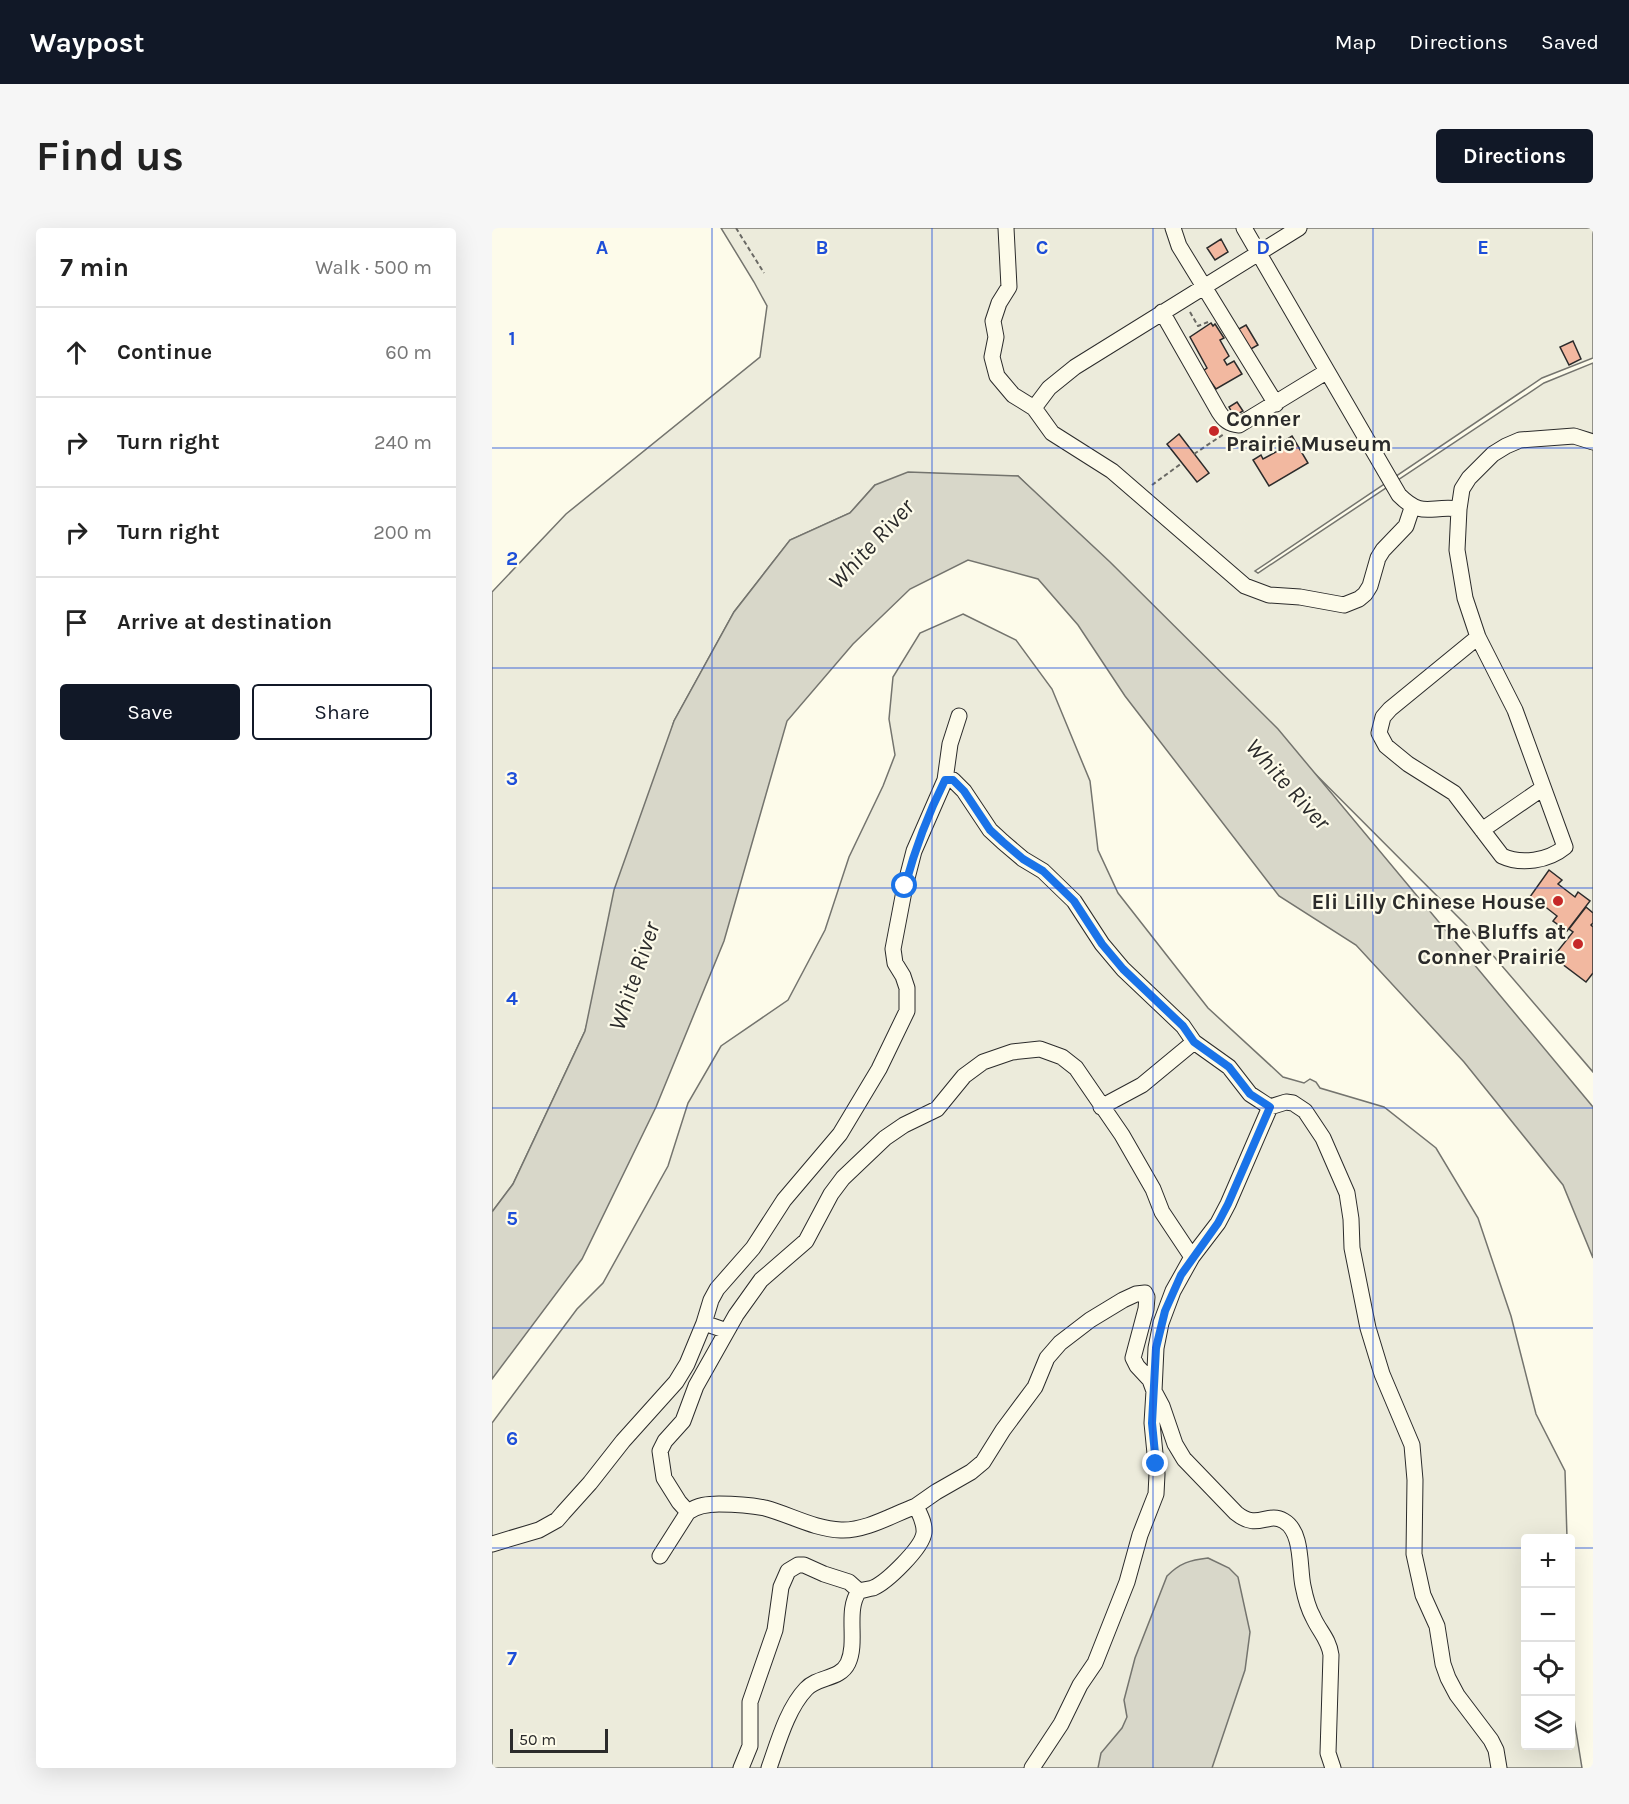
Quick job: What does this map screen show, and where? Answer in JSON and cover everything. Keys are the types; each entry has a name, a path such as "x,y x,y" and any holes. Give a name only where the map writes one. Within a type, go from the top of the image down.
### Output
{"lane":[{"path":"1006,228 1009,287 994,314 993,321 996,337 993,365 1005,388 1034,408 1052,433 1112,471 1245,586 1269,595 1300,597 1344,605 1359,599 1370,586 1378,558 1406,526 1412,508"},
{"path":"1173,228 1179,246 1276,404"},
{"path":"1244,228 1392,486 1412,508 1460,509"},
{"path":"1034,408 1056,381 1162,312 1299,228"},
{"path":"1162,312 1224,419 1231,424 1239,425 1326,372"},
{"path":"1478,636 1390,709 1383,717 1379,733 1386,746 1408,764 1454,793 1502,856 1512,861 1537,860 1558,852 1564,847 1515,710 1478,636 1465,598 1457,550 1462,489 1469,478 1493,454 1520,440 1574,436 1593,442"},
{"path":"492,1544 539,1530 557,1520 623,1441 666,1396 687,1364 717,1289 753,1248 784,1200 840,1134 879,1069 907,1011 907,988 895,963 893,949 905,886 914,851 945,780 950,744 959,716"},
{"path":"945,780 953,780 964,791 990,830 1023,859 1043,871 1074,901 1102,944 1123,969 1183,1026 1194,1042 1229,1067 1250,1094 1270,1107 1287,1102 1305,1111 1323,1138 1347,1193 1350,1206 1352,1248 1368,1328 1382,1374 1412,1445 1415,1480 1414,1554 1423,1595 1437,1626 1443,1664 1448,1678 1457,1695 1491,1740 1496,1750 1499,1768"},
{"path":"1482,830 1543,788"},
{"path":"1101,1107 1142,1084 1194,1042"},
{"path":"688,1512 664,1478 660,1451 665,1441 683,1421 696,1386 727,1331 761,1280 806,1241 831,1194 843,1178 870,1151 895,1131 937,1109 956,1084 983,1062 1025,1049 1040,1049 1055,1053 1076,1068 1122,1135 1153,1189 1162,1212 1192,1257"},
{"path":"1032,1768 1061,1724 1080,1685 1095,1663 1127,1582 1144,1521 1156,1494 1158,1474 1152,1423 1156,1348 1161,1323 1173,1291 1192,1257 1218,1223 1228,1204 1270,1107"},
{"path":"660,1556 688,1512 704,1505 732,1504 765,1509 802,1522 840,1530 859,1528 916,1506 983,1462 1035,1387 1047,1358 1060,1342 1115,1305 1142,1292 1147,1297 1146,1310 1133,1358 1150,1380 1175,1444 1184,1460 1244,1519 1254,1522 1277,1518 1284,1521 1297,1540 1299,1564 1308,1606 1312,1617 1327,1639 1331,1654 1328,1753 1333,1768"},
{"path":"704,1323 727,1331"},
{"path":"769,1768 798,1699 811,1684 839,1674 847,1664 851,1645 854,1601 859,1591 881,1583 919,1547 924,1532 922,1518 916,1506"},
{"path":"741,1768 750,1746 750,1702 775,1630 781,1587 788,1571 798,1565 804,1565 824,1575 849,1582 859,1591"}],"path":[{"path":"736,228 764,273"},
{"path":"1183,299 1198,326 1210,321"},
{"path":"1194,454 1239,425"},
{"path":"1140,494 1182,463"}],"shaded area":[{"path":"721,228 1593,228 1593,358 1542,378 1255,571 1258,573 1544,383 1593,363 1593,1072 1472,931 1018,476 875,485 850,513 790,540 734,612 674,721 585,1031 513,1184 492,1212 492,592 566,514 760,357 767,306"},
{"path":"963,614 1016,640 1052,689 1090,781 1098,850 1118,893 1208,1008 1283,1077 1304,1083 1310,1079 1320,1088 1384,1107 1436,1148 1478,1218 1511,1316 1536,1414 1565,1471 1567,1534 1521,1534 1521,1750 1575,1750 1575,1725 1582,1768 492,1768 492,1423 577,1309 603,1283 668,1166 688,1103 721,1046 788,1000 825,930 849,857 883,786 895,755 889,719 893,677 920,633"}],"water":[{"name":"White River","path":"908,472 1018,476 1110,562 1278,729 1593,1107 1593,1258 1563,1185 1464,1062 1356,945 1279,896 1125,696 1078,625 1038,579 968,560 910,589 853,644 787,721 724,941 656,1107 582,1259 492,1379 492,1212 513,1184 585,1031 614,890 674,721 734,612 790,540 850,513 875,485"},
{"path":"1208,1558 1229,1568 1238,1577 1250,1632 1245,1670 1212,1768 1098,1768 1101,1753 1122,1728 1127,1717 1124,1700 1135,1658 1167,1576 1186,1563"}],"building":[{"path":"1221,239 1228,252 1215,260 1207,248"},
{"path":"1211,323 1213,326 1215,324 1224,338 1220,340 1229,356 1224,360 1227,365 1234,361 1242,374 1216,389 1203,371 1207,368 1190,337"},
{"path":"1246,325 1258,345 1249,350 1237,330"},
{"path":"1573,341 1581,359 1569,365 1560,347"},
{"path":"1237,402 1243,411 1234,416 1229,407"},
{"path":"1179,434 1209,473 1197,482 1167,444"},
{"path":"1292,436 1308,463 1269,486 1253,460 1261,455 1263,459 1287,446 1284,441"},
{"name":"Eli Lilly Chinese House","path":"1549,870 1562,880 1558,884 1575,897 1578,892 1590,901 1567,931 1553,921 1557,916 1543,905 1540,910 1527,901"},
{"name":"The Bluffs at Conner Prairie","path":"1586,907 1593,913 1591,925 1593,927 1593,973 1586,982 1553,957 1573,932 1569,929"}],"place":[{"name":"Conner Prairie Museum","path":"1214,431"},
{"name":"Eli Lilly Chinese House","path":"1558,901"},
{"name":"The Bluffs at Conner Prairie","path":"1578,944"}],"route":[{"path":"905,886 914,851 937,797 945,780 953,780 964,791 990,830 1023,859 1043,871 1074,901 1102,944 1123,969 1183,1026 1194,1042 1229,1067 1250,1094 1270,1107 1228,1204 1218,1223 1181,1275 1165,1311 1156,1348 1152,1423 1156,1464"}]}
